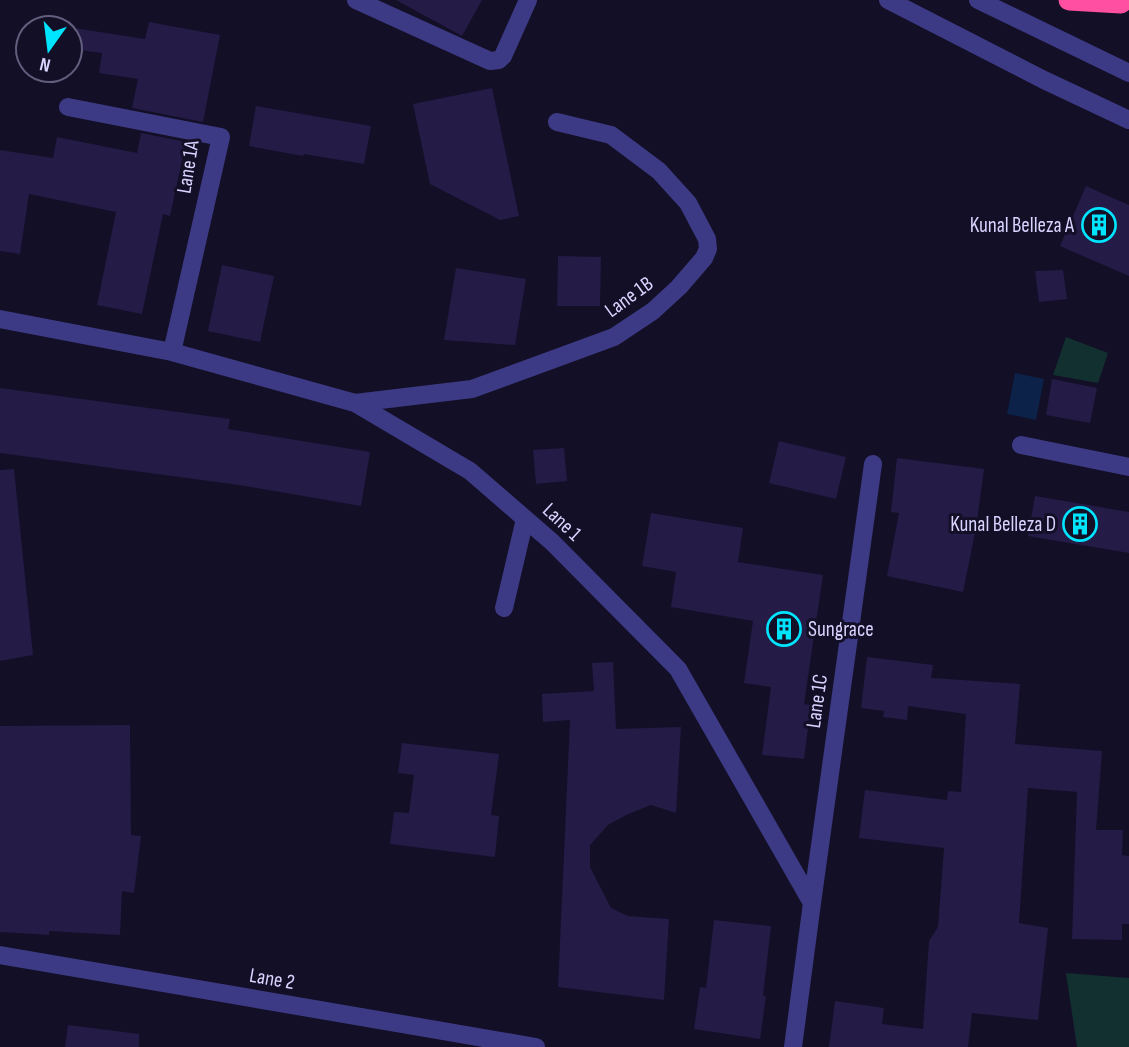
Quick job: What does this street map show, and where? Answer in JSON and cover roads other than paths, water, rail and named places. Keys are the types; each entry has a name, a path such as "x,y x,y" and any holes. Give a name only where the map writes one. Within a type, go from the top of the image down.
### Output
{"highway":[{"path":"1069,0 1122,3"}],"street":[{"path":"356,0 490,61 503,56 528,0"},
{"path":"888,0 1129,120"},
{"path":"978,0 1129,73"},
{"name":"Lane 1A","path":"68,107 221,137 172,352"},
{"name":"Lane 1B","path":"355,403 472,389 614,337 653,311 680,287 704,258 708,249 707,239 688,204 659,171 611,135 557,122"},
{"name":"Lane 1","path":"0,319 172,352 355,403 470,471 551,542 678,669 812,903"},
{"path":"1021,445 1129,467"},
{"name":"Lane 1C","path":"812,903 873,464"},
{"path":"504,608 525,519"},
{"path":"793,1047 812,903"},
{"name":"Lane 2","path":"0,955 536,1047"}],"water":[{"path":"1015,373 1044,379 1036,420 1007,414"}],"place":[{"name":"Kunal Belleza A","path":"1099,225"},
{"name":"Kunal Belleza D","path":"1080,524"},
{"name":"Sungrace","path":"784,629"}]}
